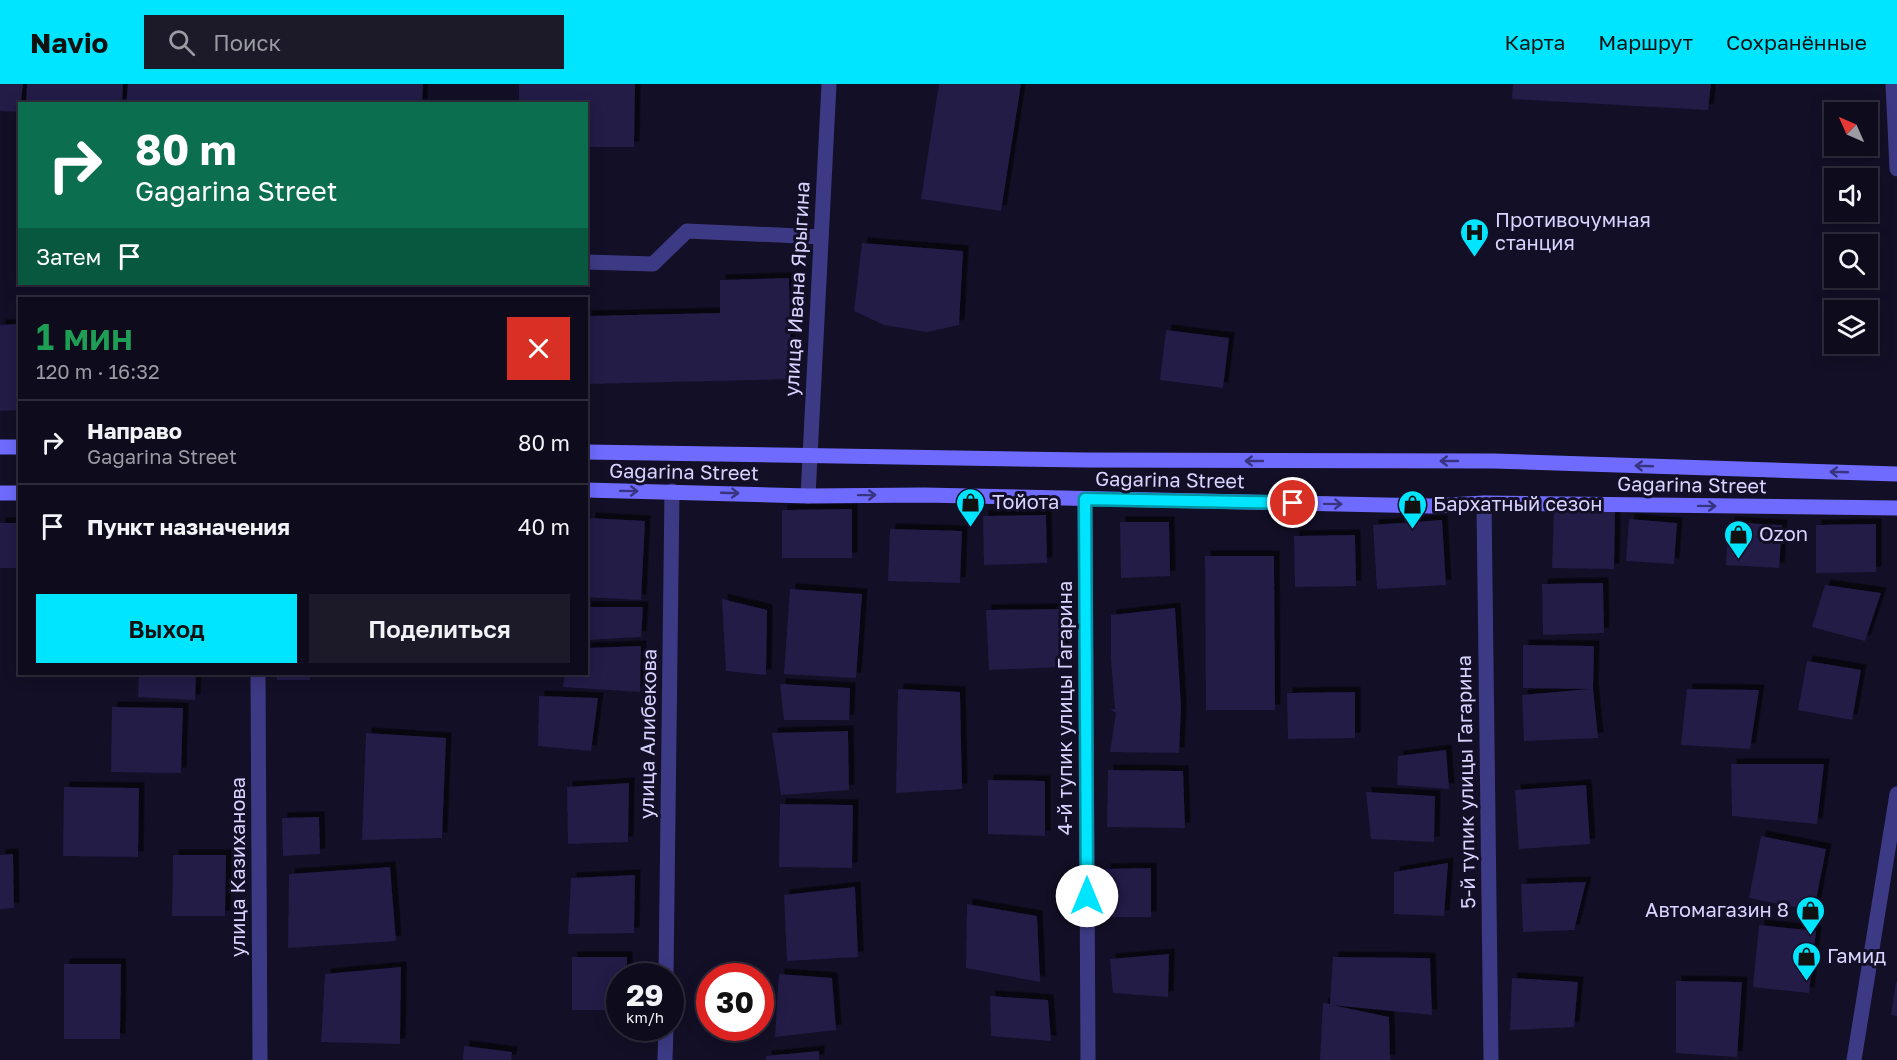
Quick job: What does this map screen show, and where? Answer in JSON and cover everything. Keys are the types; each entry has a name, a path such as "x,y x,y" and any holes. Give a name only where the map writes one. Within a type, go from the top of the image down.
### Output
{"main road":[{"path":"0,447 18,447"},
{"name":"Gagarina Street","path":"588,452 1085,460 1494,461 1897,474"},
{"name":"Gagarina Street","path":"588,490 808,496 924,495 1431,506 1484,503 1897,508"},
{"path":"0,493 18,493"}],"street":[{"name":"улица Ивана Ярыгина","path":"808,496 829,84"},
{"path":"1893,84 1897,169"},
{"path":"588,262 653,264 687,231 821,237"},
{"name":"улица Алибекова","path":"666,963 672,491"},
{"name":"4-й тупик улицы Гагарина","path":"1085,499 1088,1060"},
{"name":"5-й тупик улицы Гагарина","path":"1484,503 1491,1060"},
{"name":"улица Казиханова","path":"258,675 260,1060"},
{"path":"1854,1060 1893,855 1897,794"},
{"path":"665,1060 666,1041"}],"building":[{"path":"0,84 23,84 18,112 0,111"},
{"path":"27,84 123,84 122,102 26,102"},
{"path":"128,84 423,84 422,102 126,102"},
{"path":"519,84 635,84 634,147 588,147 588,102 519,102"},
{"path":"939,84 1021,84 1001,211 921,199"},
{"path":"1513,84 1711,84 1708,110 1512,99"},
{"path":"862,243 963,251 959,325 927,332 884,325 854,311"},
{"path":"789,278 791,379 588,384 588,316 720,313 720,280"},
{"path":"18,324 18,410 0,411 0,325"},
{"path":"1166,330 1229,338 1223,388 1160,380"},
{"path":"852,509 852,558 782,558 782,510"},
{"path":"1554,510 1615,511 1614,569 1552,568"},
{"path":"1046,515 1047,563 984,565 983,516"},
{"path":"590,518 645,521 641,600 588,597"},
{"path":"1629,519 1677,523 1674,564 1626,561"},
{"path":"1442,520 1446,585 1377,589 1373,525"},
{"path":"1120,522 1169,522 1170,576 1121,578"},
{"path":"1729,522 1782,525 1779,568 1726,565"},
{"path":"0,523 18,523 18,568 0,568"},
{"path":"1876,524 1876,572 1816,573 1816,525"},
{"path":"890,529 962,531 960,583 888,581"},
{"path":"1355,535 1356,586 1295,587 1294,536"},
{"path":"1205,556 1274,556 1275,710 1206,710"},
{"path":"1603,583 1604,633 1543,635 1542,584"},
{"path":"1825,585 1881,593 1865,641 1812,627"},
{"path":"790,589 862,594 856,678 784,674"},
{"path":"722,599 767,610 766,675 726,671"},
{"path":"588,607 643,607 641,637 588,640"},
{"path":"1175,608 1181,707 1179,753 1110,752 1116,713 1110,709 1115,709 1111,660 1111,615"},
{"path":"1063,609 1064,667 989,670 986,610"},
{"path":"1523,645 1594,646 1593,689 1598,738 1524,741 1522,695 1590,689 1523,688"},
{"path":"641,646 640,692 563,687 565,675 588,675 588,648"},
{"path":"1807,661 1861,670 1852,720 1798,710"},
{"path":"139,675 196,675 195,700 138,697"},
{"path":"277,675 310,675 310,680 277,680"},
{"path":"780,684 850,688 849,720 784,720"},
{"path":"898,689 960,692 962,789 896,793"},
{"path":"1687,689 1759,690 1750,749 1681,745"},
{"path":"1355,692 1355,738 1288,739 1287,693"},
{"path":"539,696 598,698 591,751 538,746"},
{"path":"112,707 183,708 181,773 111,772"},
{"path":"848,731 849,790 781,795 772,733"},
{"path":"366,733 446,738 442,838 362,840"},
{"path":"1446,750 1449,789 1397,785 1398,756"},
{"path":"1731,764 1824,764 1817,824 1732,816"},
{"path":"1108,770 1183,771 1185,828 1107,827"},
{"path":"988,780 1045,781 1045,836 988,834"},
{"path":"629,783 628,842 568,844 567,787"},
{"path":"1586,785 1590,844 1519,849 1515,790"},
{"path":"64,787 139,788 138,857 63,856"},
{"path":"1366,792 1435,796 1434,842 1371,839"},
{"path":"780,804 853,805 852,868 779,867"},
{"path":"319,817 320,854 283,856 282,818"},
{"path":"1761,836 1826,849 1814,911 1749,898"},
{"path":"13,854 14,908 0,909 0,855"},
{"path":"173,855 226,855 225,916 172,916"},
{"path":"1448,863 1444,916 1394,914 1394,872"},
{"path":"390,867 396,941 288,948 289,874"},
{"path":"1151,868 1151,917 1105,917 1105,869"},
{"path":"635,875 634,933 568,934 571,878"},
{"path":"1586,882 1574,930 1523,932 1521,884"},
{"path":"855,887 858,957 787,961 784,895"},
{"path":"967,904 1037,916 1040,982 966,968"},
{"path":"1759,925 1816,931 1809,993 1753,987"},
{"path":"1169,954 1168,997 1113,993 1110,959"},
{"path":"572,957 627,957 627,963 606,963 606,1010 572,1010"},
{"path":"1333,957 1430,958 1432,1015 1332,1005 1389,1017 1390,1060 1320,1060 1323,1003 1330,1004"},
{"path":"64,964 121,964 120,1039 64,1039"},
{"path":"401,967 400,1044 321,1042 325,974"},
{"path":"779,974 832,978 836,1030 775,1037"},
{"path":"1512,978 1578,982 1574,1027 1510,1030"},
{"path":"1676,981 1742,982 1737,1057 1676,1053"},
{"path":"1897,982 1897,1016 1891,1015"},
{"path":"990,996 1048,1000 1051,1041 991,1036"},
{"path":"464,1046 512,1052 511,1060 463,1060"},
{"path":"819,1051 819,1060 766,1060 766,1056"}],"place":[{"name":"Противочумная станция","path":"1474,258"},
{"name":"Тойота","path":"971,528"},
{"name":"Бархатный сезон","path":"1412,530"},
{"name":"Ozon","path":"1738,560"},
{"name":"Автомагазин 8","path":"1810,936"},
{"name":"Гамид","path":"1806,982"}],"route":[{"path":"1087,896 1085,499 1293,503"}]}
